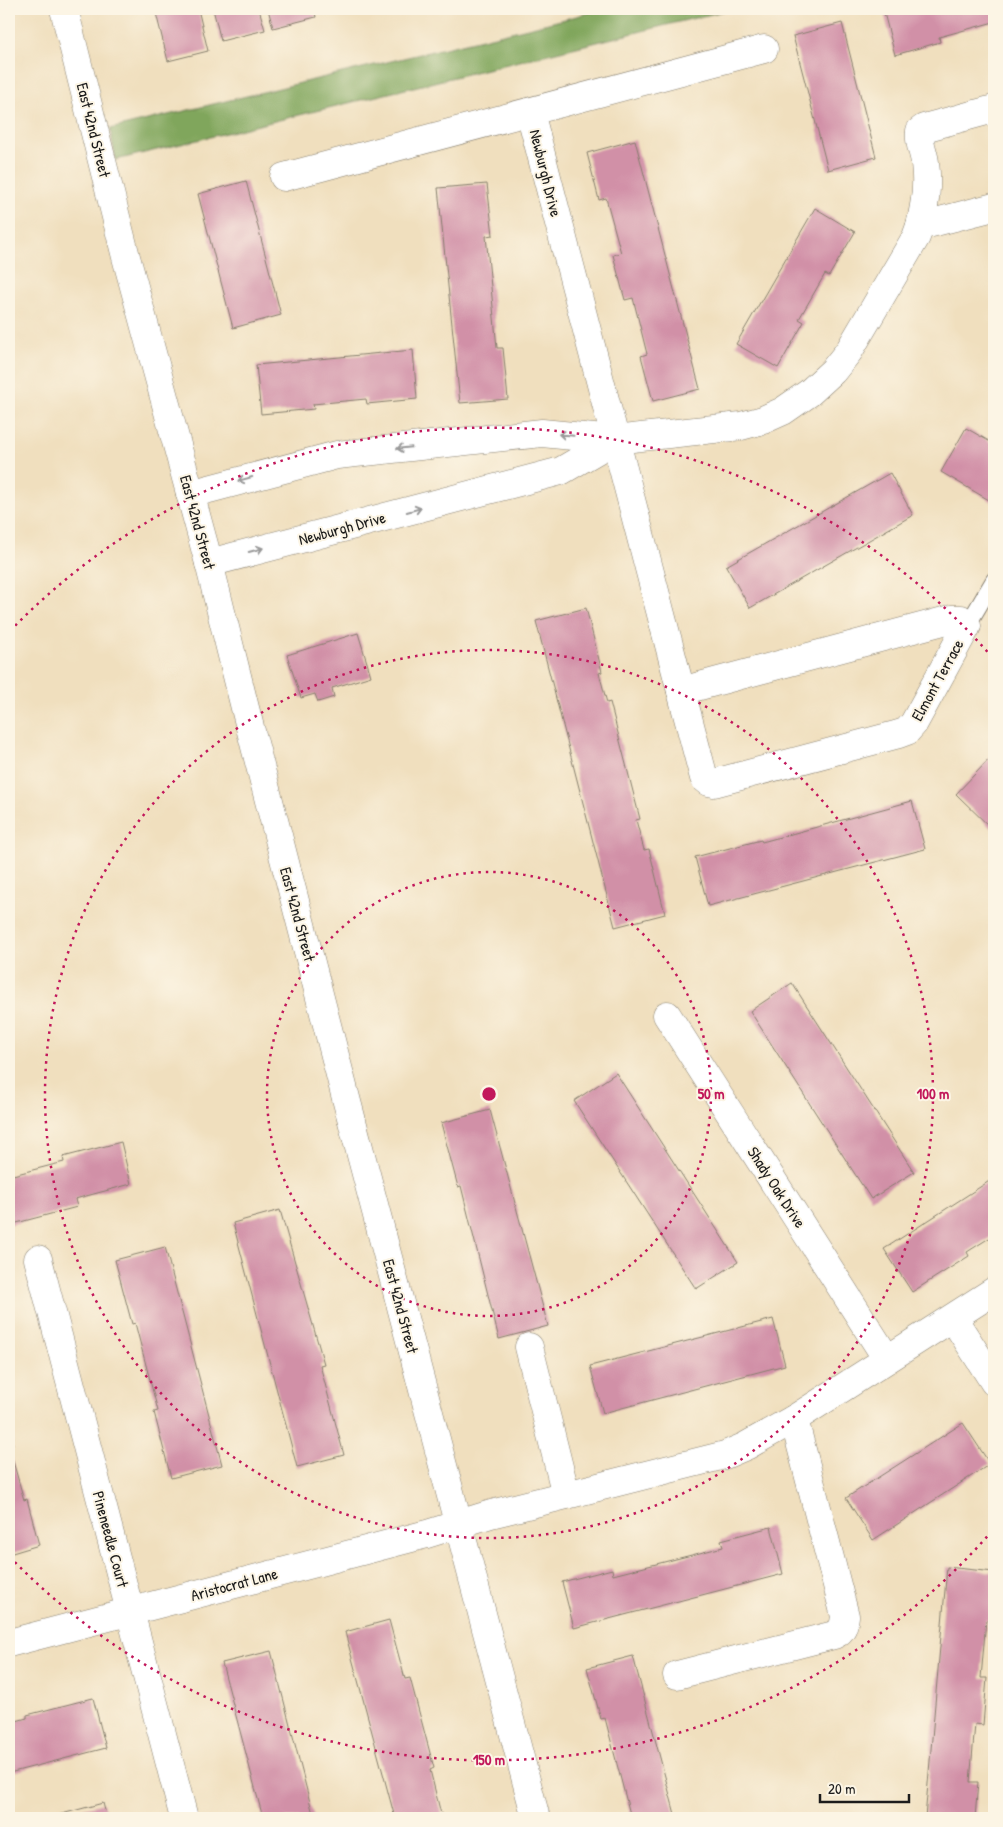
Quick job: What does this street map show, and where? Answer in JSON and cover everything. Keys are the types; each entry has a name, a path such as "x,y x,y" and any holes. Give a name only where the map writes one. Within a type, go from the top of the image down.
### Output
{"street":[{"name":"East 42nd Street","path":"64,9 126,257 209,563 347,1102 536,1818"},
{"name":"Newburgh Drive","path":"614,440 530,112 764,49"},
{"name":"Newburgh Drive","path":"209,563 561,471 614,440 742,426 763,420 795,403 833,371 849,352 916,237 927,197 925,162 919,137 920,131 924,128 994,109"},
{"path":"284,177 530,112"},
{"path":"920,226 994,207"},
{"path":"190,494 337,455 542,433 614,440"},
{"name":"Elmont Terrace","path":"614,440 704,778 709,782 714,783 907,731 914,722 967,626 961,619 951,618 681,691"},
{"name":"Shady Oak Drive","path":"667,1015 887,1360"},
{"name":"Pineneedle Court","path":"38,1259 184,1818"},
{"path":"677,1675 840,1632 844,1627 846,1616 794,1419 994,1291"},
{"path":"953,1318 994,1382"},
{"path":"529,1347 566,1495"},
{"name":"Aristocrat Lane","path":"9,1643 427,1534 566,1495 725,1455 756,1441 794,1419"}],"lane":[{"path":"967,626 994,580"}],"green space":[{"path":"603,9 732,9 116,160 110,129"}],"building":[{"path":"155,9 198,9 208,51 168,61"},
{"path":"213,9 259,9 265,30 221,41"},
{"path":"268,9 314,9 316,17 273,28"},
{"path":"883,9 994,9 994,22 939,37 940,42 895,55"},
{"path":"842,23 876,157 828,170 793,36"},
{"path":"635,140 700,389 653,401 641,356 647,354 633,298 625,300 613,255 621,253 606,198 599,200 587,153"},
{"path":"246,181 281,315 233,328 198,194"},
{"path":"487,184 493,235 486,236 497,348 503,348 508,399 460,403 438,188"},
{"path":"815,208 855,232 829,276 825,274 799,319 804,322 778,368 736,344"},
{"path":"413,350 417,399 367,404 366,399 313,404 314,409 261,414 256,365"},
{"path":"966,428 994,444 994,503 941,472"},
{"path":"890,473 913,515 750,608 726,566"},
{"path":"586,608 602,672 599,673 607,703 610,702 640,819 636,820 644,850 649,849 665,914 615,927 536,621"},
{"path":"358,633 371,676 332,688 334,697 318,702 315,694 301,698 287,655"},
{"path":"994,754 994,831 956,794"},
{"path":"912,801 925,849 708,906 695,857 761,840 762,842"},
{"path":"792,983 914,1172 871,1199 750,1011"},
{"path":"616,1073 738,1262 696,1289 574,1101"},
{"path":"490,1110 548,1326 499,1339 461,1186 458,1187 441,1123"},
{"path":"121,1142 131,1184 75,1199 77,1207 9,1225 9,1176 64,1162 63,1157"},
{"path":"994,1178 994,1235 967,1252 969,1256 912,1292 884,1249"},
{"path":"280,1210 324,1364 320,1365 344,1455 297,1467 233,1223"},
{"path":"165,1247 222,1465 171,1478 154,1412 158,1411 135,1323 132,1324 115,1260"},
{"path":"773,1319 785,1365 603,1413 590,1366"},
{"path":"963,1423 990,1464 873,1540 846,1498"},
{"path":"9,1432 13,1444 9,1445"},
{"path":"9,1447 24,1500 27,1499 39,1545 9,1554"},
{"path":"771,1527 783,1574 574,1628 562,1582 612,1569 613,1575 723,1547 721,1540"},
{"path":"947,1567 994,1572 993,1621 986,1620 981,1678 987,1678 983,1725 975,1724 970,1782 978,1782 975,1818 925,1818"},
{"path":"389,1620 405,1679 410,1678 434,1768 430,1770 442,1818 395,1818 345,1632"},
{"path":"271,1651 314,1818 263,1818 222,1663"},
{"path":"633,1656 676,1818 631,1818 605,1718 601,1719 587,1668"},
{"path":"93,1698 106,1748 9,1773 9,1723 27,1718 27,1715"},
{"path":"103,1803 107,1818 59,1818 58,1815"}]}
